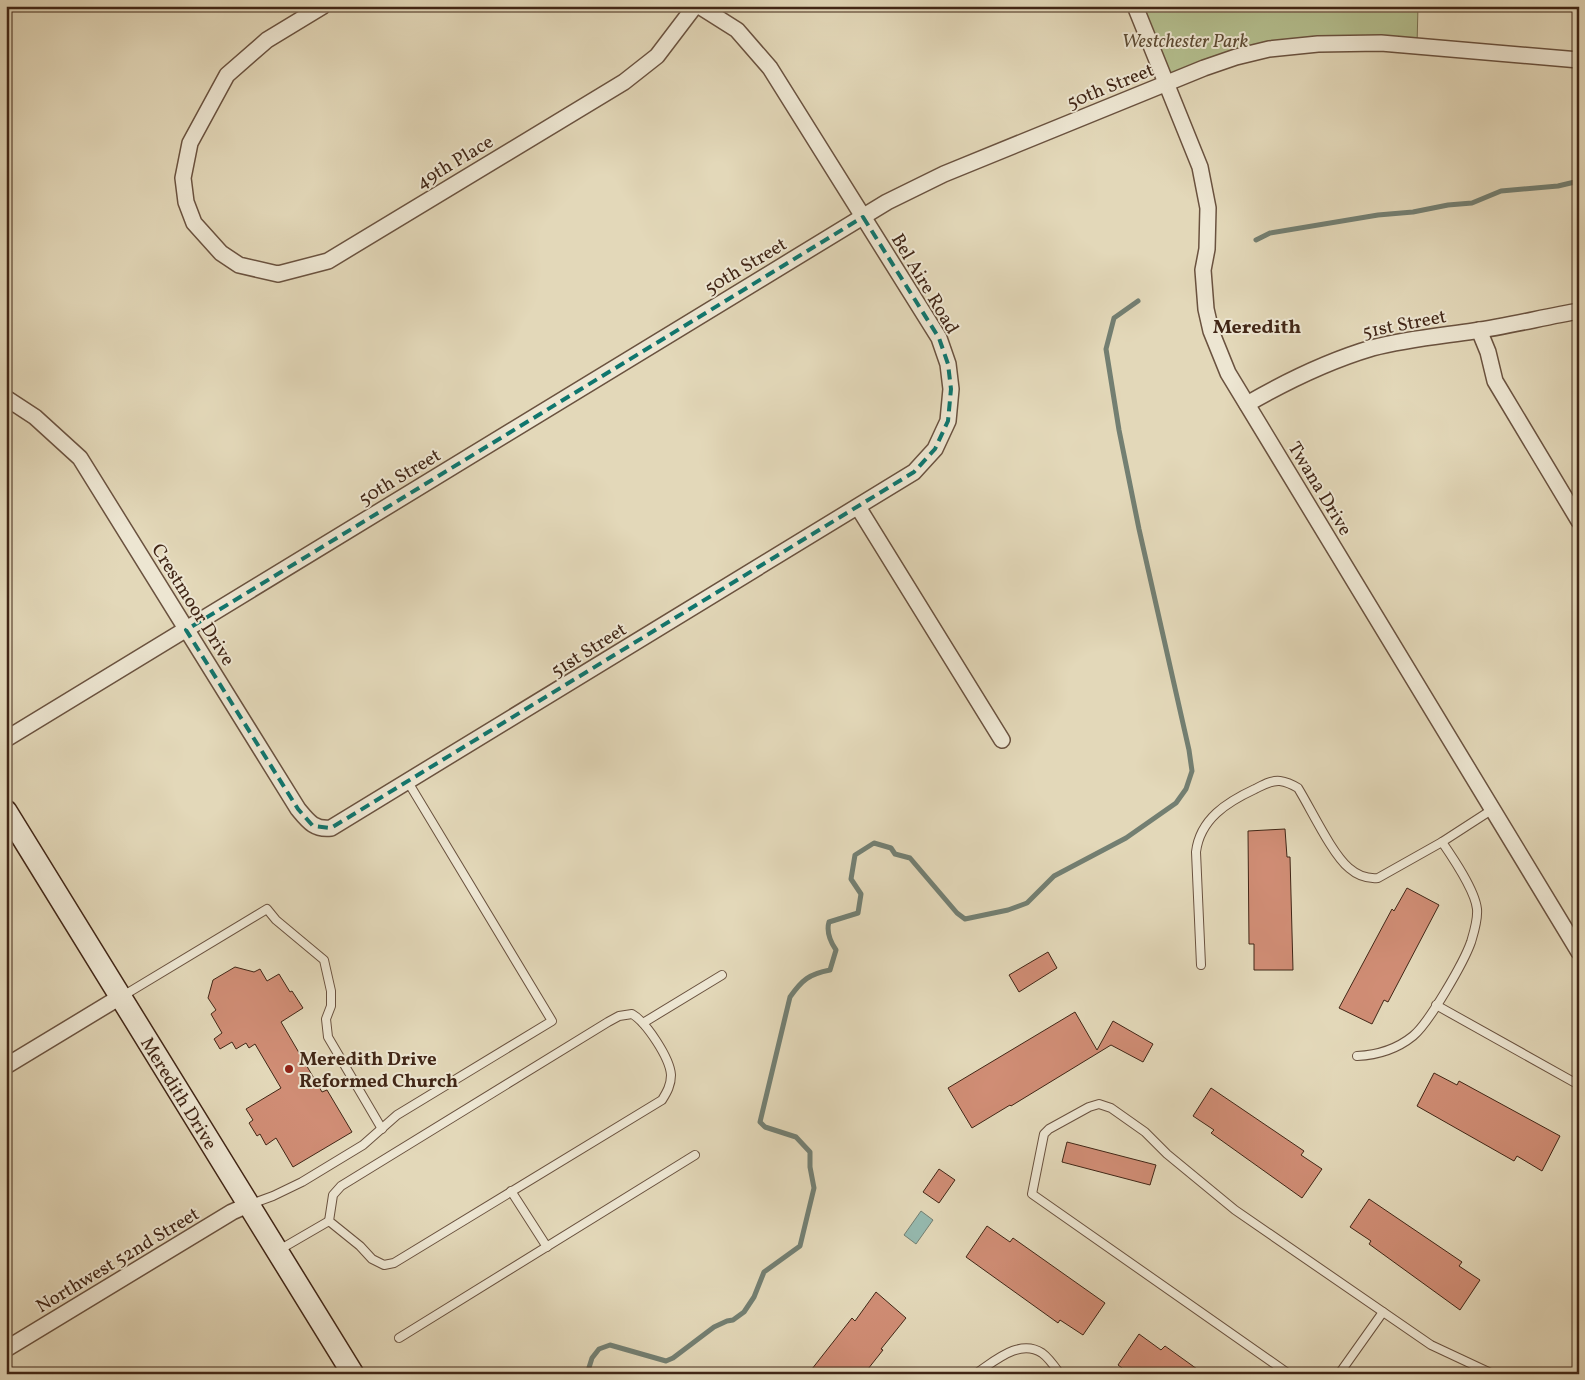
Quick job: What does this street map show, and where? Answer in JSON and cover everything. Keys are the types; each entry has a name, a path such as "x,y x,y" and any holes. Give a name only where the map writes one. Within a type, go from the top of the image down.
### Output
{"main road":[{"name":"Meredith Drive","path":"6,811 353,1374"}],"street":[{"name":"49th Place","path":"323,6 267,40 227,75 190,143 183,178 186,202 194,223 208,241 221,253 239,265 278,274 328,261 624,82 657,56 695,6"},
{"name":"Bel Aire Road","path":"699,6 737,30 770,68 939,338 948,364 951,389 948,421 935,449 914,472 858,507"},
{"name":"Twana Drive","path":"1135,6 1200,167 1208,208 1207,249 1203,270 1206,309 1211,331 1228,372 1579,952"},
{"name":"50th Street","path":"6,739 887,202 944,174 1167,83 1236,57 1269,49 1318,44 1381,43 1579,60"},
{"name":"51st Street","path":"1247,404 1280,385 1326,364 1373,348 1423,337 1480,330 1579,311"},
{"path":"1480,330 1495,381 1579,521"},
{"name":"Crestmoor Drive","path":"6,398 35,417 80,458 305,818 313,826 322,829 331,828 339,824"},
{"name":"51st Street","path":"339,824 858,507"},
{"path":"858,507 1002,740"},
{"path":"6,1066 120,997"},
{"name":"Northwest 52nd Street","path":"6,1349 232,1212 248,1205"}],"lane":[{"path":"1201,965 1196,852 1198,839 1213,816 1239,796 1271,781 1286,782 1298,788 1335,851 1348,868 1361,876 1378,878 1442,842 1492,809"},
{"path":"248,1205 273,1196 302,1182 363,1145 397,1115 552,1021 408,782"},
{"path":"1358,1056 1369,1056 1386,1051 1402,1044 1415,1034 1436,1005 1470,943 1475,926 1477,907 1467,882 1442,842"},
{"path":"120,997 267,909 276,920 324,960 331,991 331,1006 326,1019 328,1037 382,1129"},
{"path":"643,1022 722,975"},
{"path":"1436,1005 1579,1085"},
{"path":"632,1014 643,1022 667,1059 671,1073 668,1091 662,1100 394,1263 384,1265 372,1259 360,1246 329,1222 333,1195 341,1186 619,1016 632,1014"},
{"path":"1289,1374 1032,1194 1044,1134 1049,1129 1089,1106 1100,1104 1111,1108 1145,1132 1171,1157 1235,1210 1431,1345 1493,1374"},
{"path":"399,1338 695,1155"},
{"path":"511,1191 547,1247"},
{"path":"278,1251 329,1222"},
{"path":"1338,1374 1383,1312"},
{"path":"975,1374 1017,1349 1025,1347 1042,1353 1060,1374"}],"highlighted area":[{"path":"863,217 939,338 948,364 951,389 948,421 935,449 914,472 331,828 313,826 298,809 186,630"}],"green space":[{"name":"Westchester Park","path":"1135,6 1418,6 1417,46 1269,49 1167,83"}],"water":[{"path":"921,1211 933,1220 916,1244 904,1235"}],"building":[{"path":"1285,829 1287,857 1290,857 1293,970 1254,970 1254,944 1249,944 1248,831"},
{"path":"1407,888 1439,905 1388,1002 1384,1000 1372,1024 1339,1008 1392,909 1394,911"},
{"path":"1048,952 1057,968 1019,992 1009,975"},
{"name":"Meredith Drive Reformed Church","path":"235,967 254,972 260,969 267,981 279,974 290,992 292,991 303,1008 281,1022 322,1092 327,1090 352,1132 293,1167 276,1138 266,1145 260,1134 257,1136 249,1123 253,1120 246,1109 281,1088 255,1044 249,1048 246,1043 236,1049 232,1042 220,1049 214,1039 222,1033 211,1014 216,1010 208,998 213,980"},
{"path":"1075,1012 1097,1050 1113,1021 1153,1044 1143,1062 1111,1045 972,1128 948,1088"},
{"path":"1434,1073 1457,1085 1459,1081 1560,1136 1542,1171 1517,1156 1514,1161 1417,1106"},
{"path":"1211,1088 1304,1151 1301,1155 1322,1169 1302,1198 1211,1133 1214,1130 1193,1116"},
{"path":"1067,1142 1156,1165 1150,1185 1062,1162"},
{"path":"939,1169 955,1180 939,1203 923,1192"},
{"path":"1369,1199 1462,1262 1459,1266 1480,1280 1460,1310 1369,1244 1371,1241 1350,1227"},
{"path":"987,1226 1010,1242 1013,1238 1105,1303 1083,1335 1060,1320 1058,1323 966,1257"},
{"path":"876,1292 906,1318 864,1374 808,1374 852,1318 855,1321"},
{"path":"1139,1334 1161,1350 1165,1346 1204,1374 1130,1374 1118,1365"}],"waterway":[{"path":"1256,240 1270,233 1378,215 1472,203 1501,191 1558,186 1579,181"},
{"path":"587,1374 592,1358 599,1349 610,1345 666,1361 673,1358 714,1327 733,1320 744,1312 754,1297 764,1272 800,1246 814,1188 810,1167 810,1152 796,1137 765,1127 760,1122 790,997 798,986 807,979 830,970 836,950 829,936 829,922 858,913 861,894 851,879 855,855 874,843 891,848 895,854 910,858 957,913 965,919 1008,910 1027,903 1054,876 1126,838 1176,803 1186,789 1192,771 1189,750 1139,529 1119,430 1106,349 1114,318 1138,301"}],"place":[{"name":"Meredith Drive Reformed Church","path":"289,1069"}],"district":[{"name":"Meredith","path":"1257,326"}]}
